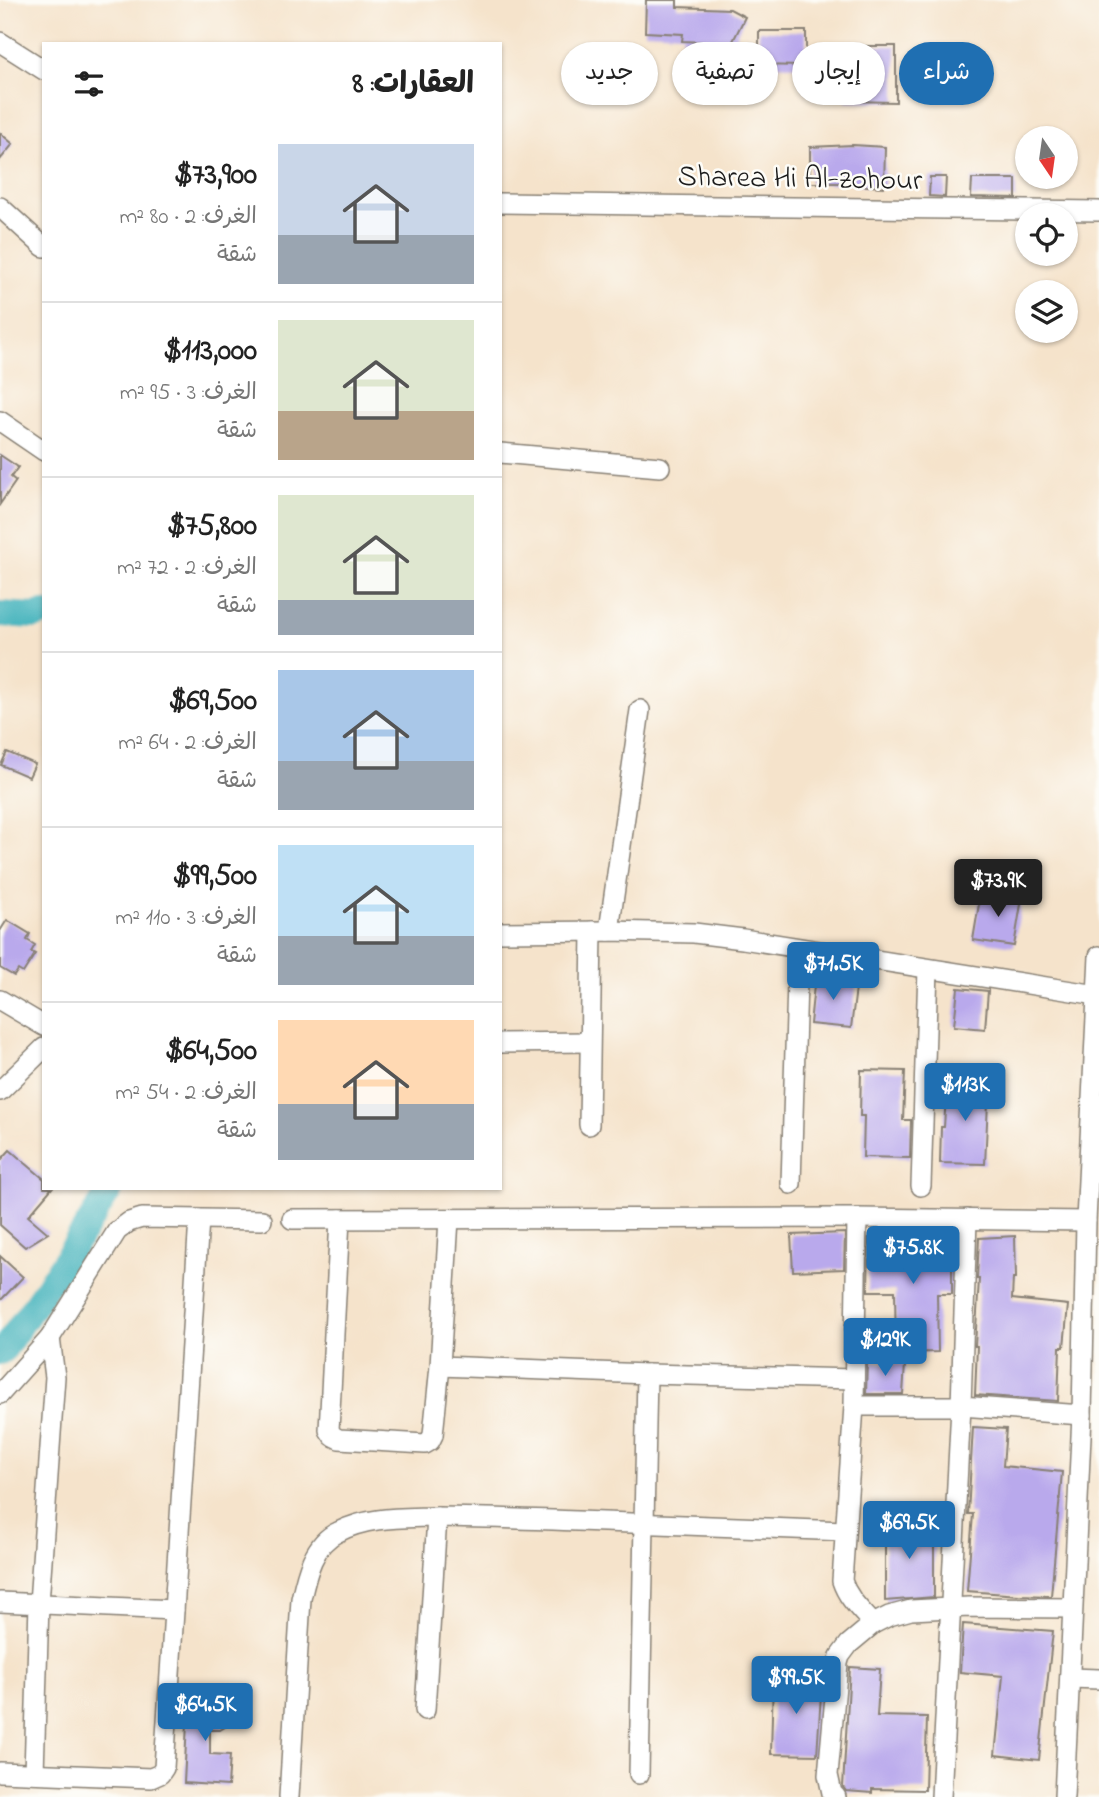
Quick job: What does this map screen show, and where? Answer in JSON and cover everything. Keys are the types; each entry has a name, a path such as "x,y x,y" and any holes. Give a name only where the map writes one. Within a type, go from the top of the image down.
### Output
{"street":[{"path":"0,42 42,69"},
{"name":"Sharea Hi Al-zohour","path":"502,203 1099,211"},
{"path":"0,207 42,245"},
{"path":"0,421 42,450"},
{"path":"502,453 660,467"},
{"path":"589,1125 589,1042 601,931 640,710"},
{"path":"502,932 694,933 1097,995"},
{"path":"791,1184 798,948"},
{"path":"1064,1797 1082,1415 1091,1381 1092,1269 1086,1221 1094,1151 1099,956"},
{"path":"921,1186 928,969"},
{"path":"0,1000 42,1025"},
{"path":"502,1043 589,1042"},
{"path":"0,1091 42,1050"},
{"path":"0,1394 50,1338 117,1231 129,1222 142,1218 262,1220"},
{"path":"292,1219 857,1218 1086,1221"},
{"path":"857,1218 854,1406 842,1581 852,1601 873,1624"},
{"path":"0,1772 151,1779 164,1768 199,1219"},
{"path":"340,1219 329,1430 339,1439 425,1444 433,1435 449,1219"},
{"path":"941,1797 961,1406 967,1219"},
{"path":"34,1773 39,1603 55,1377 50,1338"},
{"path":"440,1366 854,1379"},
{"path":"639,1774 646,1374"},
{"path":"854,1406 961,1406 1082,1415"},
{"path":"425,1710 437,1517"},
{"path":"289,1797 301,1599 312,1560 335,1533 380,1519 437,1517 845,1531"},
{"path":"0,1602 174,1610"},
{"path":"836,1797 832,1793 828,1775 839,1656 873,1624 911,1610 1072,1608"},
{"path":"1070,1678 1099,1679"}],"building":[{"path":"646,0 677,0 677,7 730,9 745,17 732,42 682,41 683,34 645,32"},
{"path":"759,31 806,31 806,42 792,42 792,66 778,65 778,42 759,42"},
{"path":"885,46 896,46 896,102 885,102"},
{"path":"0,133 13,144 0,160"},
{"path":"810,147 885,147 884,187 851,183 810,183"},
{"path":"930,177 946,177 945,197 929,196"},
{"path":"972,179 1015,179 1016,198 971,197"},
{"path":"0,455 18,467 11,477 16,481 0,504"},
{"path":"7,752 35,764 29,777 1,765"},
{"path":"981,892 1022,898 1014,946 973,940"},
{"path":"7,920 30,934 27,940 35,945 31,952 35,954 23,973 18,970 14,976 0,968 0,931"},
{"path":"815,976 857,980 851,1028 810,1024"},
{"path":"958,988 988,991 985,1029 954,1026"},
{"path":"861,1070 905,1071 903,1120 911,1120 910,1158 863,1157"},
{"path":"947,1080 989,1082 985,1164 940,1163"},
{"path":"10,1150 42,1177 42,1190 50,1190 28,1216 48,1233 25,1247 0,1225 0,1161"},
{"path":"845,1233 844,1269 793,1271 791,1235"},
{"path":"1015,1236 1016,1278 1013,1278 1012,1299 1068,1305 1064,1347 1060,1347 1058,1401 975,1395 979,1238"},
{"path":"869,1238 952,1240 952,1294 937,1294 938,1352 896,1353 895,1291 868,1291"},
{"path":"0,1256 23,1277 0,1301"},
{"path":"867,1362 905,1364 903,1394 866,1394"},
{"path":"973,1427 1006,1429 1003,1466 1062,1472 1051,1596 967,1591 973,1514 968,1514"},
{"path":"885,1522 934,1522 934,1597 885,1601"},
{"path":"963,1624 1053,1631 1039,1760 995,1755 1003,1676 960,1672"},
{"path":"850,1667 880,1669 877,1716 927,1717 925,1790 872,1789 872,1793 846,1791 843,1787"},
{"path":"773,1678 822,1679 817,1755 771,1754"},
{"path":"194,1697 218,1699 217,1704 227,1705 225,1727 210,1730 210,1754 230,1755 228,1786 184,1783 187,1723 183,1720 184,1708 187,1708 187,1700 193,1700"}],"waterway":[{"path":"0,614 36,616 42,614"},
{"path":"0,1352 62,1265 110,1190"}]}
